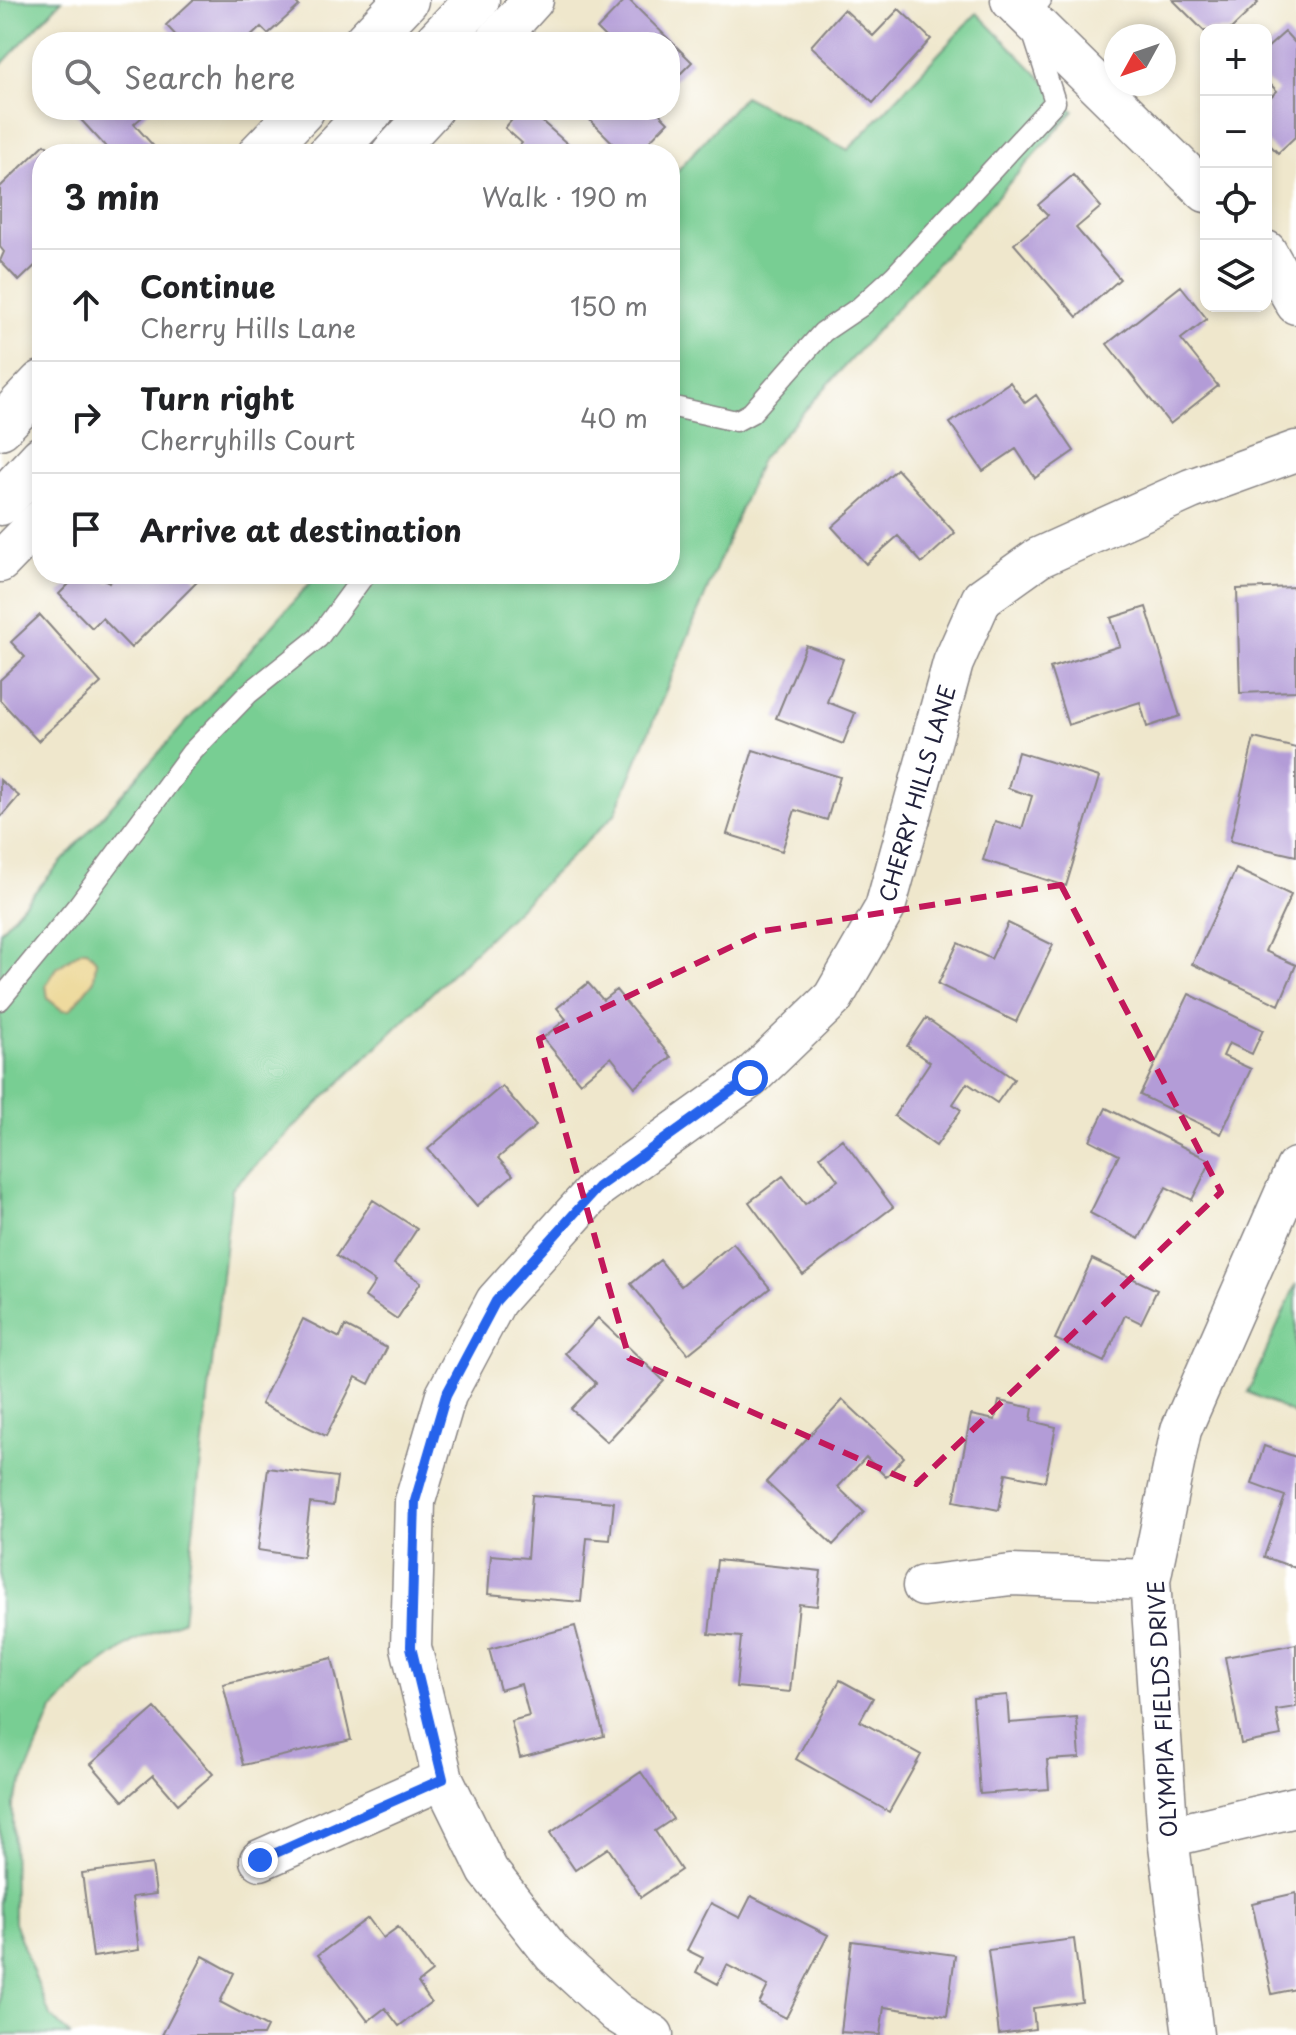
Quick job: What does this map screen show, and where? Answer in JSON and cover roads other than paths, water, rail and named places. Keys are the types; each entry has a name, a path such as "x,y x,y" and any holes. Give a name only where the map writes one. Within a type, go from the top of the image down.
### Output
{"main road":[{"path":"376,32 406,0"},
{"path":"447,32 477,0"},
{"path":"270,144 292,120"},
{"path":"340,144 362,120"},
{"path":"0,427 32,393"},
{"path":"0,503 32,469"}],"street":[{"path":"504,32 533,0"},
{"path":"1026,5 1200,186"},
{"path":"400,144 423,120"},
{"path":"1272,262 1296,304"},
{"name":"CHERRY HILLS LANE","path":"653,2035 617,2013 553,1954 488,1871 443,1779 411,1647 415,1501 446,1395 496,1301 598,1187 750,1078 833,998 885,908 953,663 982,598 1038,558 1191,489 1296,451"},
{"path":"0,562 32,529"},
{"name":"OLYMPIA FIELDS DRIVE","path":"1193,2035 1168,1837 1150,1580 1181,1430 1296,1168"},
{"path":"923,1586 1011,1575 1150,1580"},
{"path":"260,1860 443,1779"},
{"path":"1168,1837 1296,1807"}],"lane":[{"path":"680,408 736,421 751,413 823,332 860,307 894,276 1055,102 1026,5"},
{"path":"0,1000 79,904 191,753 248,694 318,638 358,584"}]}
